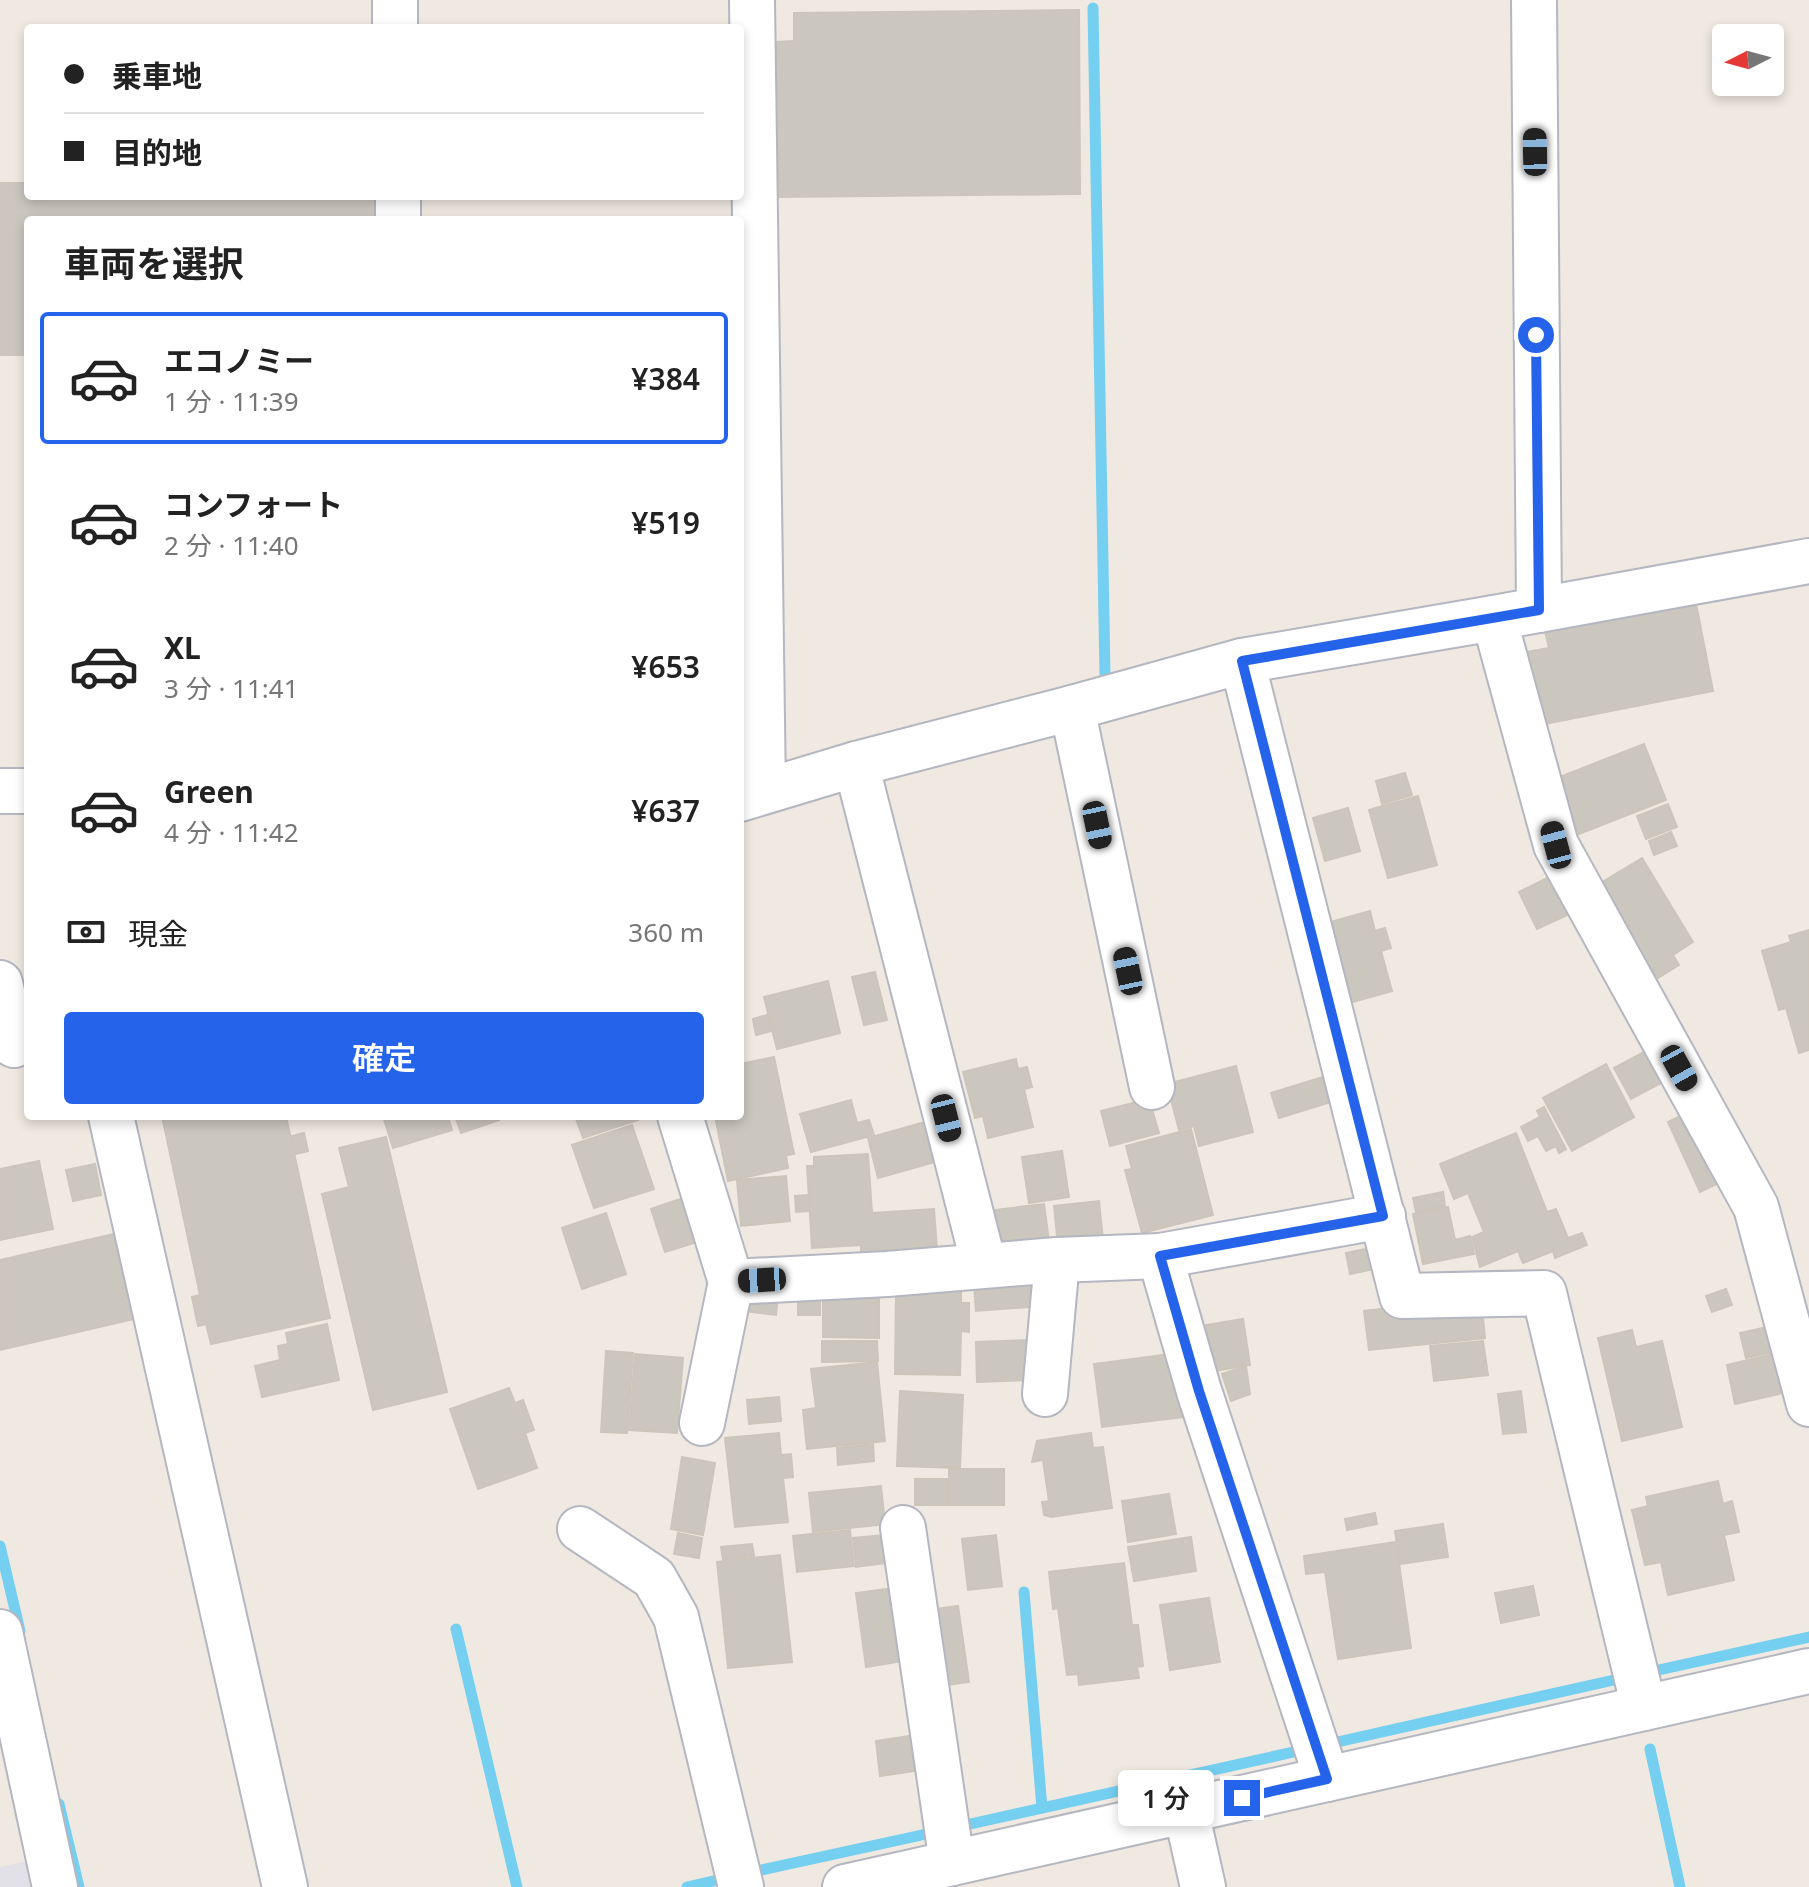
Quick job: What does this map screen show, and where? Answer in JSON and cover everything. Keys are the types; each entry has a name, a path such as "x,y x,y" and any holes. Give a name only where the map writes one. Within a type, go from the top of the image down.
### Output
{"street":[{"path":"395,0 395,24"},
{"path":"752,0 752,795 856,764 1242,661 1809,561"},
{"path":"1534,0 1539,610"},
{"path":"1494,618 1556,845 1756,1207 1809,1404"},
{"path":"1242,661 1402,1296 1544,1293 1644,1708"},
{"path":"1072,708 1152,1087"},
{"path":"856,764 984,1265"},
{"path":"0,791 24,791"},
{"path":"0,983 14,1045"},
{"path":"112,1120 285,1887"},
{"path":"681,1120 731,1282 702,1423"},
{"path":"731,1282 1160,1256 1383,1216"},
{"path":"1160,1256 1199,1391 1327,1779"},
{"path":"1045,1394 1057,1260"},
{"path":"903,1528 952,1863"},
{"path":"580,1529 654,1578 676,1617 741,1887"},
{"path":"0,1632 55,1887"},
{"path":"845,1887 1809,1671"},
{"path":"1186,1811 1203,1887"}],"shaded area":[{"path":"40,1858 46,1887 0,1887 0,1867"}],"building":[{"path":"1079,10 1080,194 778,197 776,42 794,41 794,13"},
{"path":"0,183 24,183 24,200 375,200 376,216 24,216 24,355 0,355"},
{"path":"1695,598 1713,691 1539,725 1526,652 1549,648 1544,627"},
{"path":"1644,744 1666,800 1579,834 1557,778"},
{"path":"1405,773 1412,795 1382,804 1376,781"},
{"path":"1418,796 1437,865 1388,878 1369,810"},
{"path":"1668,804 1677,827 1646,839 1637,816"},
{"path":"1348,808 1360,851 1325,861 1313,818"},
{"path":"1671,832 1677,846 1654,855 1649,841"},
{"path":"1642,858 1693,942 1673,955 1679,965 1656,979 1599,884"},
{"path":"1559,872 1578,910 1537,929 1519,892"},
{"path":"1370,911 1375,931 1385,928 1391,948 1381,951 1392,991 1349,1003 1327,923"},
{"path":"1809,930 1809,1050 1799,1053 1786,1008 1779,1010 1762,951 1791,942 1789,936"},
{"path":"875,972 887,1020 864,1025 852,977"},
{"path":"828,981 840,1033 777,1049 764,997"},
{"path":"767,1015 771,1031 756,1035 753,1019"},
{"path":"1659,1044 1676,1075 1631,1099 1614,1068"},
{"path":"774,1057 794,1154 786,1155 788,1168 728,1181 716,1120 744,1120 744,1063"},
{"path":"1016,1059 1018,1069 1027,1067 1032,1087 1024,1089 1033,1127 988,1138 983,1116 975,1118 963,1072"},
{"path":"1606,1064 1634,1117 1572,1151 1543,1098"},
{"path":"1236,1066 1253,1132 1199,1146 1194,1126 1179,1130 1167,1084"},
{"path":"1326,1076 1334,1101 1279,1118 1271,1093"},
{"path":"1149,1099 1159,1133 1110,1146 1101,1111"},
{"path":"851,1100 857,1123 869,1120 874,1135 811,1152 800,1114"},
{"path":"1544,1107 1566,1149 1559,1153 1556,1146 1546,1151 1538,1136 1528,1141 1521,1127 1540,1117 1537,1111"},
{"path":"1690,1111 1729,1178 1700,1192 1668,1122"},
{"path":"163,1120 287,1120 330,1318 211,1344 206,1324 198,1326 192,1297 200,1295"},
{"path":"384,1120 449,1120 452,1130 393,1148"},
{"path":"456,1120 499,1120 461,1133"},
{"path":"576,1120 638,1120 583,1138"},
{"path":"932,1120 942,1160 878,1178 868,1138"},
{"path":"632,1125 654,1189 594,1208 572,1145"},
{"path":"1191,1129 1213,1215 1142,1233 1125,1170 1132,1169 1126,1146"},
{"path":"304,1133 308,1151 296,1154 292,1136"},
{"path":"1516,1133 1547,1212 1556,1209 1568,1238 1582,1233 1587,1245 1555,1258 1553,1251 1523,1263 1518,1251 1480,1267 1472,1237 1484,1232 1468,1193 1454,1199 1440,1164"},
{"path":"386,1137 447,1392 373,1410 322,1194 349,1187 339,1148"},
{"path":"1062,1151 1069,1197 1029,1203 1022,1157"},
{"path":"868,1154 872,1213 934,1209 937,1249 861,1253 861,1245 812,1248 807,1166 814,1166 814,1157"},
{"path":"39,1161 53,1229 0,1240 0,1169"},
{"path":"95,1164 101,1195 73,1201 66,1170"},
{"path":"786,1176 790,1221 741,1226 737,1180"},
{"path":"1443,1192 1445,1206 1416,1212 1413,1198"},
{"path":"808,1195 809,1211 796,1212 795,1196"},
{"path":"686,1197 700,1241 665,1252 651,1209"},
{"path":"1099,1201 1103,1240 1058,1246 1054,1206"},
{"path":"1044,1204 1050,1248 991,1254 986,1211"},
{"path":"1448,1207 1455,1240 1470,1236 1474,1254 1423,1264 1413,1214"},
{"path":"606,1213 626,1274 582,1289 562,1228"},
{"path":"114,1234 134,1319 0,1350 0,1260"},
{"path":"1384,1245 1388,1266 1350,1274 1346,1253"},
{"path":"1039,1267 1042,1306 976,1311 973,1272"},
{"path":"798,1283 820,1284 820,1315 798,1315"},
{"path":"823,1283 879,1284 879,1338 823,1337"},
{"path":"961,1284 961,1303 969,1303 969,1332 961,1331 960,1375 895,1374 896,1290"},
{"path":"1726,1289 1732,1305 1712,1312 1706,1296"},
{"path":"745,1292 778,1296 776,1315 743,1311"},
{"path":"1481,1298 1485,1338 1369,1350 1364,1311"},
{"path":"1243,1319 1250,1365 1214,1371 1206,1325"},
{"path":"327,1324 339,1380 262,1397 255,1366 280,1360 278,1346 288,1344 286,1333"},
{"path":"1772,1326 1778,1351 1746,1358 1740,1333"},
{"path":"1632,1330 1636,1347 1662,1341 1682,1427 1622,1441 1598,1338"},
{"path":"1028,1340 1029,1380 977,1382 976,1342"},
{"path":"822,1341 877,1341 878,1361 822,1362"},
{"path":"1483,1341 1488,1375 1434,1381 1430,1346"},
{"path":"606,1351 633,1353 627,1433 601,1432"},
{"path":"1177,1353 1185,1417 1102,1427 1094,1364"},
{"path":"1778,1353 1787,1392 1735,1404 1727,1365"},
{"path":"635,1354 683,1358 677,1433 629,1430"},
{"path":"877,1362 885,1441 807,1449 803,1410 816,1408 811,1369"},
{"path":"1246,1366 1250,1394 1231,1401 1222,1374"},
{"path":"509,1388 515,1403 523,1400 534,1430 525,1433 537,1468 478,1489 450,1409"},
{"path":"900,1391 963,1395 960,1468 897,1466"},
{"path":"1521,1391 1526,1432 1503,1434 1498,1394"},
{"path":"779,1397 781,1421 749,1424 747,1400"},
{"path":"779,1433 781,1455 791,1454 793,1477 783,1478 788,1522 735,1527 725,1438"},
{"path":"1091,1433 1093,1448 1103,1447 1112,1508 1051,1517 1044,1515 1042,1502 1049,1501 1043,1460 1032,1462 1037,1441"},
{"path":"873,1444 874,1461 838,1465 837,1448"},
{"path":"682,1457 715,1463 703,1535 671,1529"},
{"path":"949,1469 1004,1469 1004,1505 949,1505"},
{"path":"915,1479 947,1479 947,1505 915,1505"},
{"path":"1718,1481 1723,1504 1732,1501 1739,1532 1724,1535 1734,1580 1668,1595 1661,1562 1645,1565 1632,1510 1648,1506 1646,1497"},
{"path":"881,1486 885,1524 813,1532 809,1493"},
{"path":"1169,1494 1176,1534 1128,1542 1122,1501"},
{"path":"1375,1513 1377,1524 1347,1530 1345,1519"},
{"path":"1443,1524 1448,1557 1400,1564 1395,1531"},
{"path":"850,1530 854,1566 797,1572 793,1536"},
{"path":"678,1533 702,1538 699,1558 674,1554"},
{"path":"884,1535 887,1563 856,1567 853,1538"},
{"path":"996,1535 1002,1586 968,1590 962,1539"},
{"path":"1191,1537 1196,1571 1134,1581 1128,1547"},
{"path":"1396,1542 1411,1648 1338,1659 1325,1572 1306,1574 1304,1556"},
{"path":"752,1544 754,1556 723,1560 721,1547"},
{"path":"780,1555 792,1662 728,1668 717,1562"},
{"path":"1124,1563 1132,1625 1138,1625 1143,1666 1137,1667 1139,1678 1079,1685 1078,1674 1067,1675 1058,1608 1053,1609 1049,1572"},
{"path":"1533,1586 1539,1615 1501,1623 1495,1593"},
{"path":"893,1588 903,1661 866,1667 856,1593"},
{"path":"1209,1598 1220,1662 1170,1670 1160,1605"},
{"path":"958,1606 969,1682 940,1686 929,1610"},
{"path":"910,1736 915,1771 880,1776 876,1741"}],"waterway":[{"path":"1093,8 1105,675"},
{"path":"0,1546 20,1631"},
{"path":"1024,1592 1042,1808"},
{"path":"456,1629 517,1887"},
{"path":"1654,1671 1809,1637"},
{"path":"1333,1743 1614,1680"},
{"path":"1650,1749 1680,1887"},
{"path":"966,1825 1298,1751"},
{"path":"59,1804 79,1887"},
{"path":"757,1871 931,1833"},
{"path":"687,1887 722,1879"}],"route":[{"path":"1242,1798 1327,1779 1199,1391 1160,1256 1383,1216 1242,661 1539,610 1536,335"}]}
